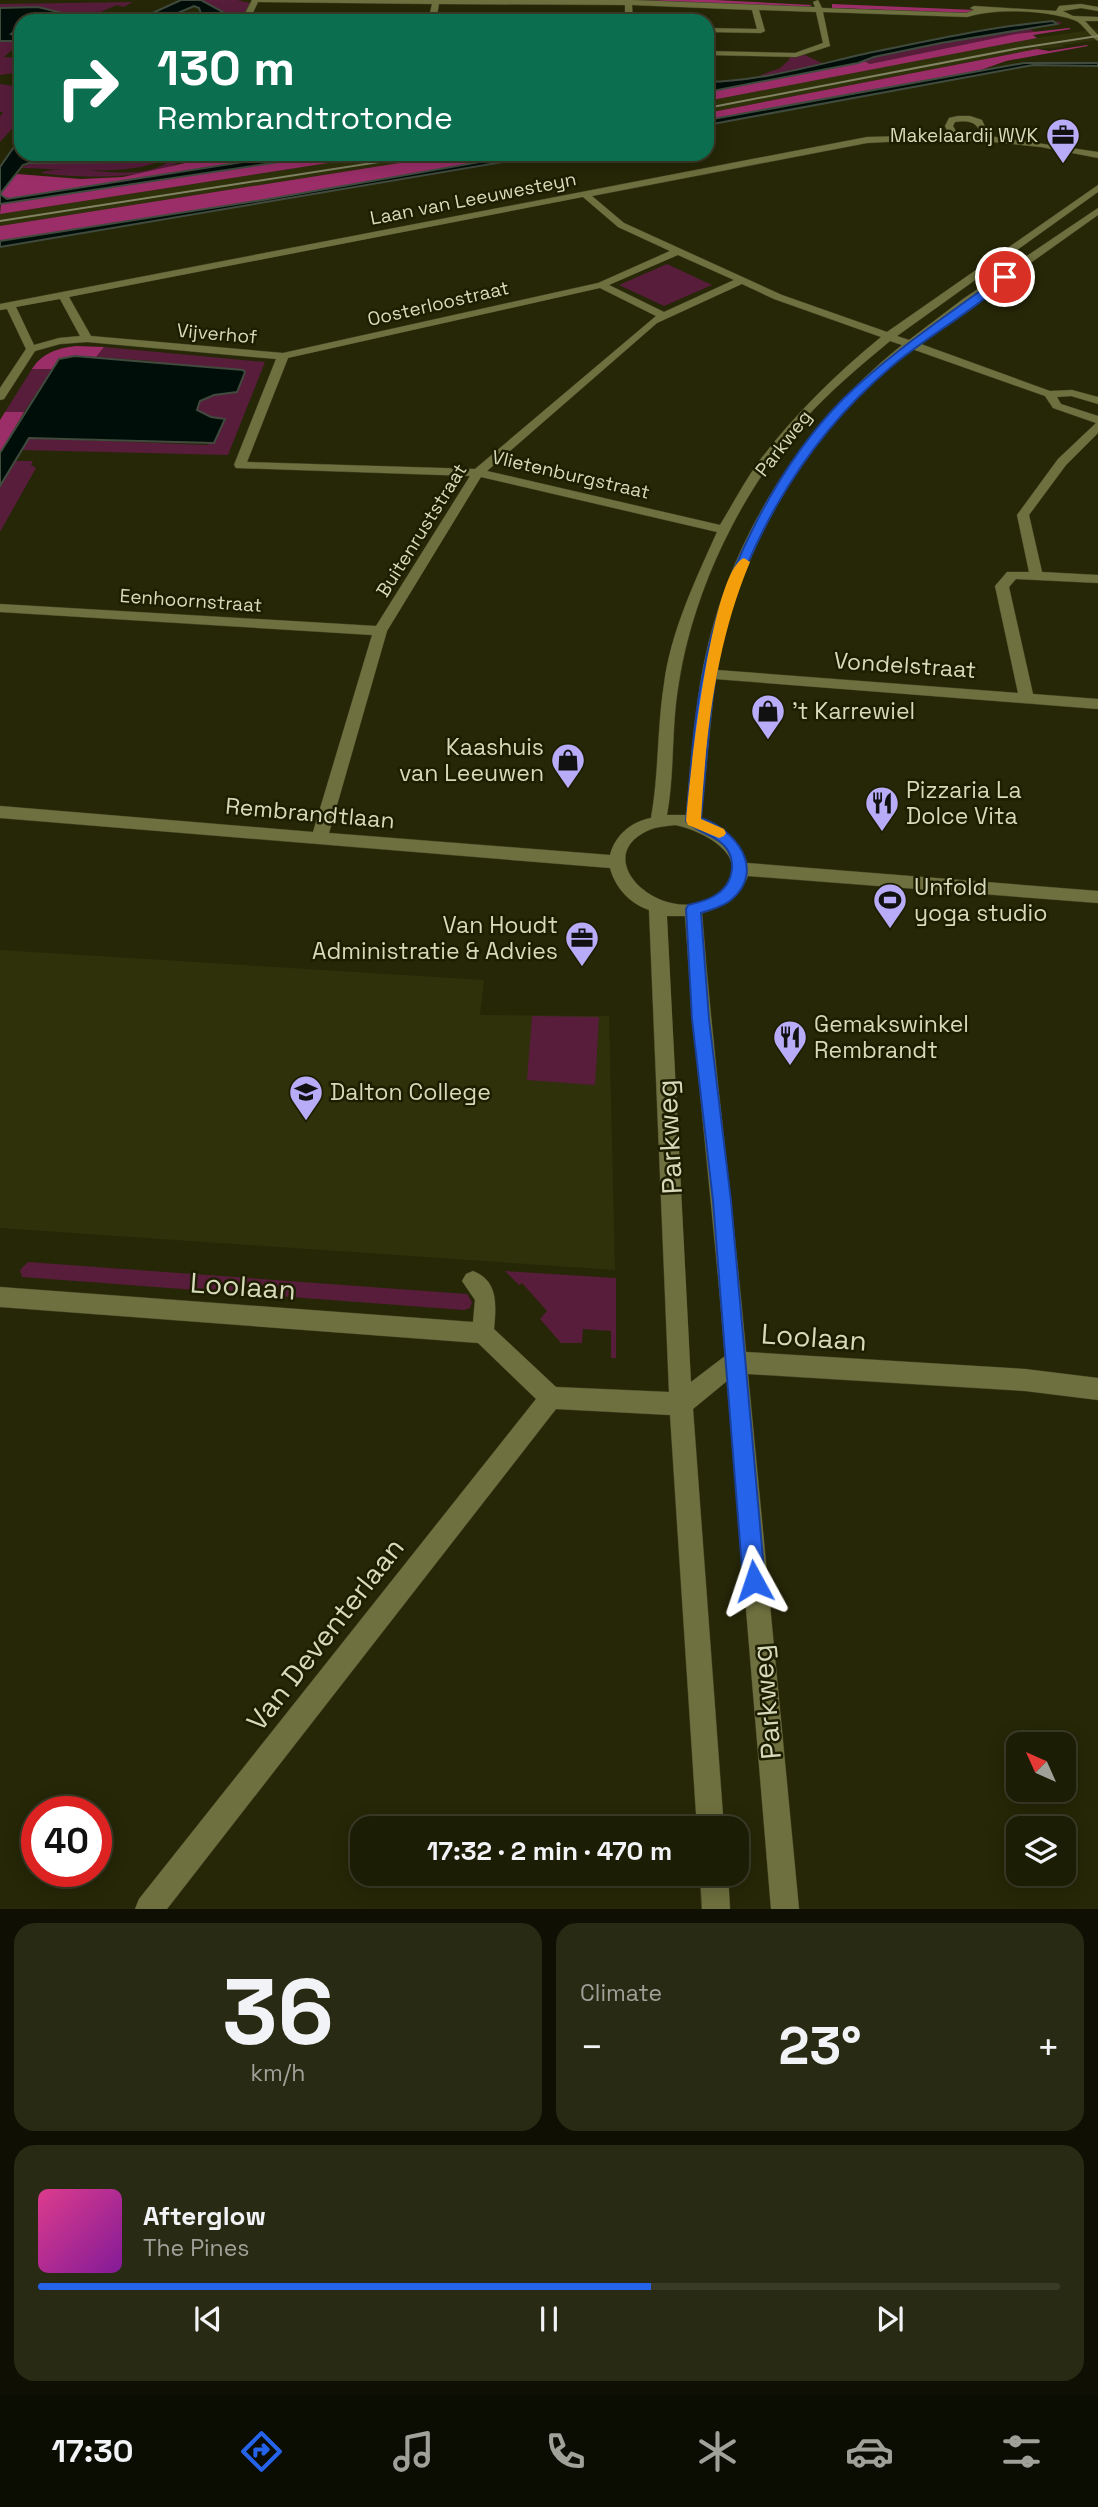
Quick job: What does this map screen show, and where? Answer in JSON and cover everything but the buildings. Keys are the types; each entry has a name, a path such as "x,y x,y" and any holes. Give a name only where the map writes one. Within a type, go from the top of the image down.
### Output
{"street":[{"path":"256,0 757,4 967,15 986,8 1061,12 1080,20 1098,22"},
{"path":"1061,12 1075,3 1095,5"},
{"path":"714,30 761,31 757,4"},
{"path":"714,53 796,55 827,44 825,24 818,6"},
{"path":"1080,20 1098,39"},
{"path":"954,135 949,125 952,120 963,118 980,121 985,127 985,137"},
{"name":"Laan van Leeuwesteyn","path":"5,306 867,140 954,135 985,137 1058,146 1098,155"},
{"name":"Parkweg","path":"658,821 665,783 671,682 695,596 724,530 764,464 800,418 843,374 888,337 1098,188"},
{"path":"585,194 621,225 798,305 1049,394 1072,393 1098,401"},
{"name":"Parkweg","path":"693,821 709,674 730,596 754,537 788,478 846,403 910,345 1098,211"},
{"name":"Oosterloostraat","path":"283,356 601,285 676,252"},
{"name":"Buitenruststraat","path":"318,838 380,631 478,473 653,321 741,281"},
{"path":"601,285 664,316"},
{"path":"63,295 87,339"},
{"path":"0,397 31,349 5,306"},
{"name":"Vijverhof","path":"31,349 59,341 87,339 283,356 240,465"},
{"path":"1049,394 1057,406 1098,420"},
{"path":"1036,575 1023,515 1062,462 1098,426"},
{"name":"Vlietenburgstraat","path":"240,465 478,473 724,530"},
{"path":"1027,696 1002,586 1012,575 1098,579"},
{"name":"Eenhoornstraat","path":"0,608 380,631"},
{"name":"Vondelstraat","path":"709,674 1027,696 1098,704"},
{"name":"Rembrandtlaan","path":"0,812 616,862"},
{"path":"658,821 693,821 706,825 728,839 739,858 741,869 734,887 717,902 693,909 657,906 632,893 618,873 616,862 618,852 628,836 646,824 658,821"},
{"path":"741,869 1098,897"},
{"name":"Parkweg","path":"657,906 681,1404 710,1816"},
{"name":"Parkweg","path":"693,909 701,1019 722,1201 734,1362 785,1909"},
{"path":"473,1280 486,1297 483,1333 551,1398 681,1404"},
{"name":"Loolaan","path":"0,1297 483,1333"},
{"name":"Loolaan","path":"681,1404 734,1362 1025,1380 1098,1389"},
{"name":"Van Deventerlaan","path":"149,1909 551,1398"},
{"path":"715,1886 716,1909"}],"shaded area":[{"path":"181,0 201,0 227,14 201,14 199,8 194,6 175,14 150,14"},
{"path":"201,0 237,0 250,3 244,14 228,14"},
{"path":"643,0 715,0 812,5 807,8"},
{"path":"133,2 96,14 49,14 44,8 0,8 0,4"},
{"path":"832,4 976,11 965,13 832,8"},
{"path":"38,7 62,13 14,14 14,32 11,34 14,35 14,41 0,41 0,8"},
{"path":"1053,21 1057,24 941,43 858,63 714,91 714,82 766,76 1006,27"},
{"path":"1057,23 1063,23 1030,29 1035,32 870,64 862,60"},
{"path":"1071,29 1033,35 1037,38 714,100 714,91 862,60 870,64 1016,34"},
{"path":"1098,29 1098,40 1038,49 714,112 714,100 1020,40"},
{"path":"0,41 14,41 14,49 4,57 14,58 14,73 0,75"},
{"path":"1088,46 1006,61 981,70 714,119 714,112 1037,49 1049,51"},
{"path":"805,55 824,64 762,78 761,75 780,68 790,56"},
{"path":"1024,63 1098,63 1098,66 1033,65 714,124 714,119"},
{"path":"0,84 14,86 14,127 0,142 0,117 3,112 0,112"},
{"path":"14,147 14,161 150,161 29,163 23,165 0,194 0,167"},
{"path":"35,161 159,161 142,167 122,169 21,168"},
{"path":"168,161 181,161 161,169 118,176 40,173 55,170 130,172 164,165"},
{"path":"194,161 250,161 11,199 0,195 17,174 81,179 123,177"},
{"path":"249,161 286,161 0,204 0,194 7,199"},
{"path":"287,161 342,161 0,214 1,204"},
{"path":"342,161 412,161 0,226 0,214"},
{"path":"412,161 486,161 263,200 0,241 0,226"},
{"path":"486,161 509,161 0,247 0,241 263,200"},
{"path":"667,264 712,285 664,306 619,285"},
{"path":"76,346 104,347 96,357 75,356 59,359 52,369 32,369 51,352"},
{"path":"104,347 265,362 228,455 21,450 29,438 208,445 211,417 197,410 200,401 214,395 237,392 153,361 96,357"},
{"path":"75,356 245,372 237,392 214,395 200,401 197,410 211,417 225,419 214,443 29,438 0,486 0,453 59,359"},
{"path":"32,369 52,369 24,412 5,412"},
{"path":"5,412 24,412 0,453 0,420"},
{"path":"14,461 33,461 31,465 36,468 0,532 0,486"},
{"name":"Dalton College","path":"0,950 484,980 480,1015 609,1016 615,1270 0,1228"},
{"path":"532,1016 599,1017 595,1085 527,1080"},
{"path":"28,1262 467,1294 472,1302 470,1308 464,1310 22,1277 20,1270"},
{"path":"505,1271 616,1278 616,1358 611,1358 611,1331 583,1329 582,1343 561,1343 540,1319 547,1311 522,1283 519,1285"}],"tram line":[{"path":"714,107 1020,48 1098,36"},
{"path":"0,221 385,161"}],"slow traffic":[{"path":"719,833 693,821 696,784 709,674 730,596 744,562"}],"place":[{"name":"Makelaardij WVK","path":"1063,165"},
{"name":"'t Karrewiel","path":"768,741"},
{"name":"Kaashuis van Leeuwen","path":"568,790"},
{"name":"Pizzaria La Dolce Vita","path":"882,833"},
{"name":"Unfold yoga studio","path":"890,930"},
{"name":"Van Houdt Administratie & Advies","path":"582,968"},
{"name":"Gemakswinkel Rembrandt","path":"790,1067"},
{"name":"Dalton College","path":"306,1122"}],"route":[{"path":"754,1581 722,1201 701,1019 693,909 717,902 727,895 739,878 741,869 735,848 728,839 718,831 693,821 709,674 730,596 754,537 803,454 846,403 888,364 1005,277"}]}
